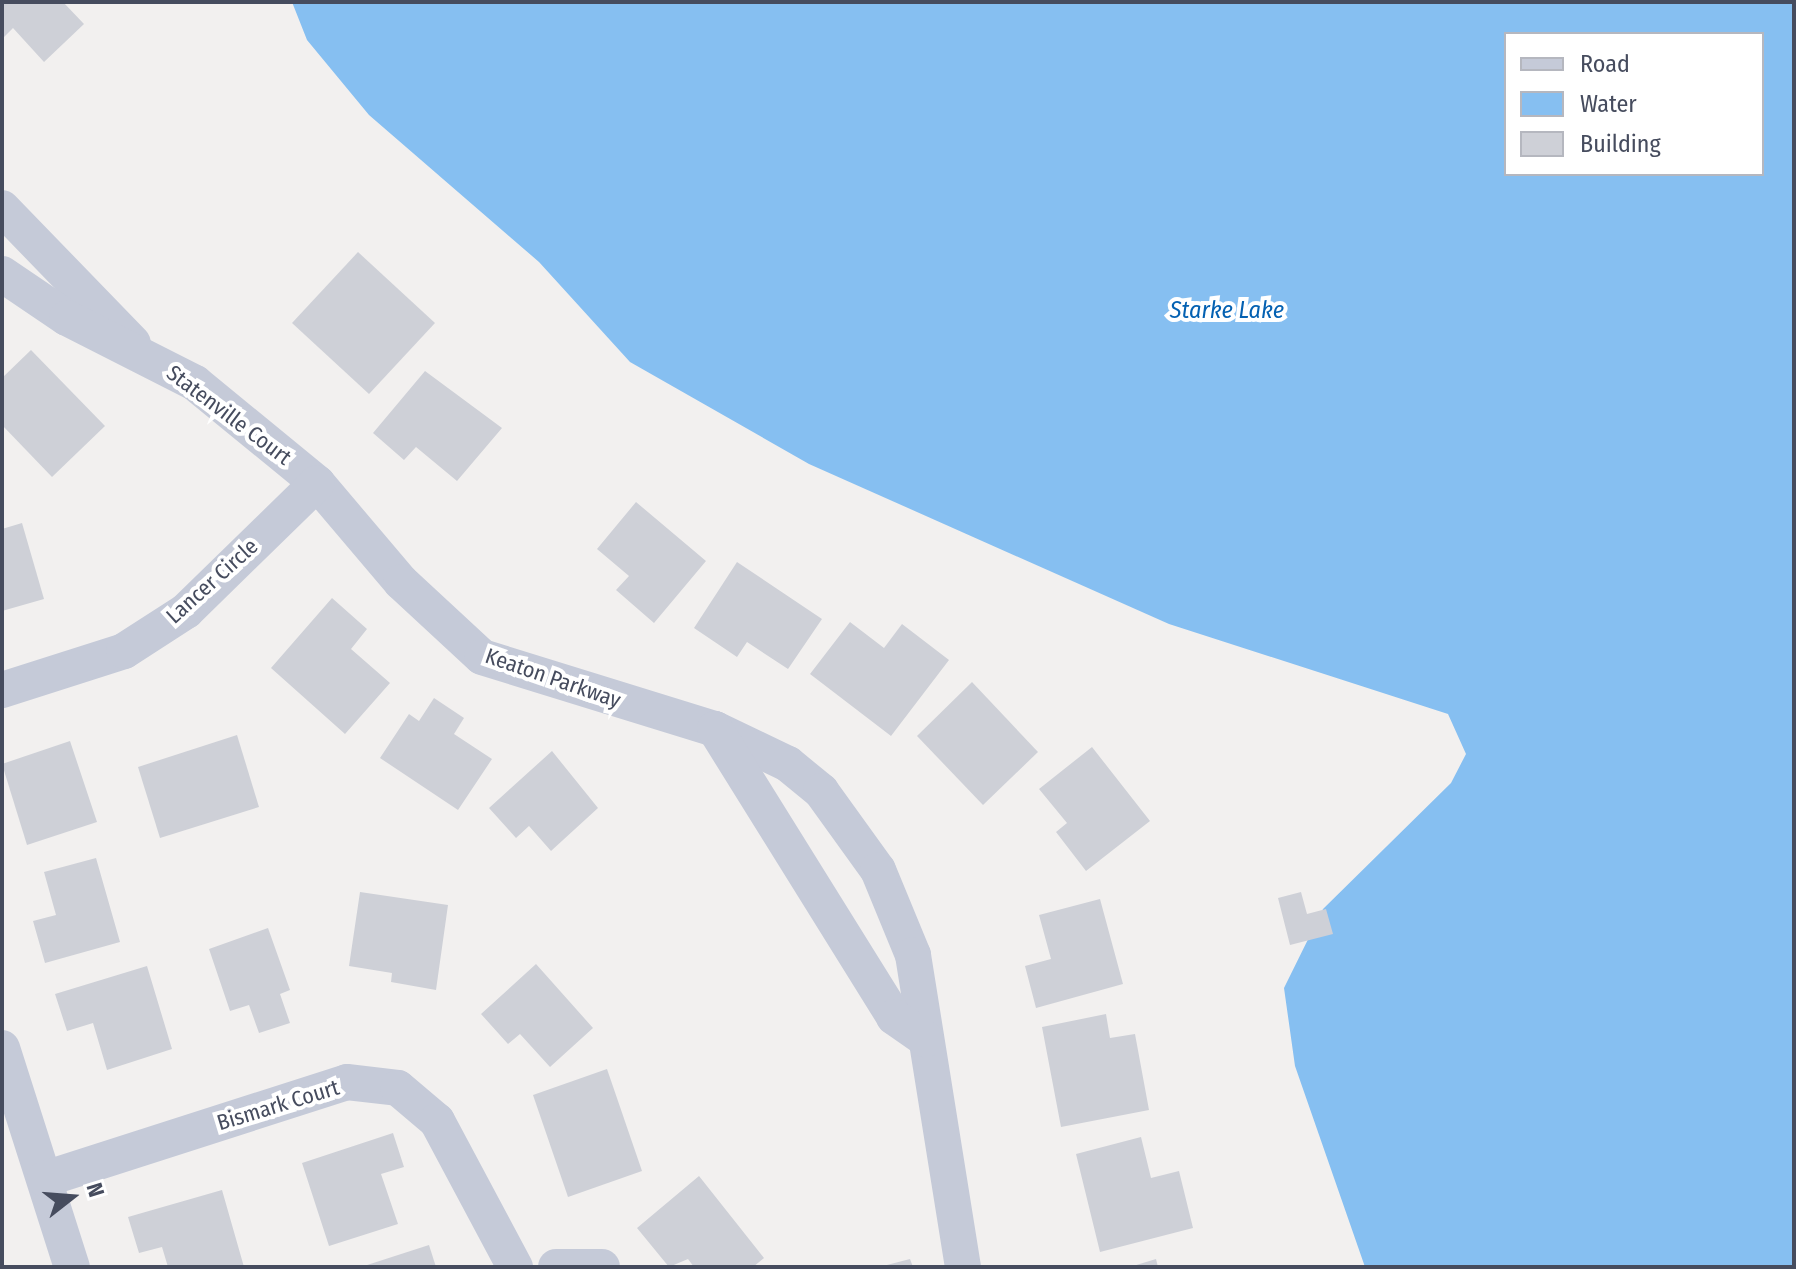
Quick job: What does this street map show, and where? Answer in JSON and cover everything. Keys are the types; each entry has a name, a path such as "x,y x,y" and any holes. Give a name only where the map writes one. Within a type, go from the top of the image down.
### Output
{"street":[{"name":"Statenville Court","path":"2,208 100,303 139,350"},
{"name":"Statenville Court","path":"2,274 67,318 139,350 195,383 317,483"},
{"name":"Lancer Circle","path":"2,690 124,651 186,611 317,483"},
{"name":"Keaton Parkway","path":"317,483 401,582 482,657 584,693 715,729 788,764 821,791 878,870 913,955 963,1267"},
{"path":"715,729 894,1017 926,1039"},
{"path":"2,1048 72,1267"},
{"name":"Bismark Court","path":"45,1179 347,1082 398,1088 437,1121 515,1267"},
{"path":"556,1267 602,1267"}],"water":[{"name":"Starke Lake","path":"292,2 1794,2 1794,1267 1365,1267 1295,1066 1284,988 1323,909 1451,783 1466,754 1448,714 1169,624 809,464 630,362 539,262 369,115 307,40"}],"building":[{"path":"2,2 63,2 84,24 44,62 13,28 2,39"},
{"path":"358,252 435,323 369,394 292,323"},
{"path":"31,350 105,426 52,477 2,425 2,378"},
{"path":"425,371 502,428 457,481 416,447 404,460 373,433"},
{"path":"636,502 706,561 654,623 616,590 629,576 597,549"},
{"path":"22,523 44,599 2,611 2,529"},
{"path":"737,562 822,619 788,669 747,642 737,657 694,628"},
{"path":"332,598 367,629 351,649 390,683 345,734 271,668"},
{"path":"850,622 884,648 902,624 949,660 891,736 810,674"},
{"path":"972,682 1038,752 983,805 917,736"},
{"path":"434,698 464,718 454,734 492,759 458,810 380,758 409,714 419,721"},
{"path":"237,735 259,807 160,838 138,767"},
{"path":"70,741 97,822 27,845 2,764"},
{"path":"1092,747 1150,821 1086,871 1056,832 1067,823 1039,789"},
{"path":"552,751 598,808 551,851 529,826 516,838 489,808"},
{"path":"96,858 120,942 45,963 33,921 56,915 44,872"},
{"path":"360,892 448,905 436,990 391,982 392,973 349,966"},
{"path":"1301,892 1307,914 1326,909 1333,934 1290,945 1278,898"},
{"path":"1100,899 1123,984 1036,1008 1025,966 1051,959 1039,915"},
{"path":"268,928 290,990 280,994 290,1023 259,1033 249,1005 230,1011 209,949"},
{"path":"536,964 593,1028 550,1067 520,1034 508,1044 481,1014"},
{"path":"147,966 172,1049 107,1070 93,1023 67,1031 55,994"},
{"path":"1106,1014 1110,1038 1135,1034 1149,1110 1061,1127 1042,1027"},
{"path":"607,1069 642,1171 568,1197 533,1095"},
{"path":"393,1133 404,1167 381,1174 398,1224 329,1246 302,1163"},
{"path":"1141,1137 1151,1178 1179,1171 1193,1228 1100,1252 1076,1154"},
{"path":"699,1176 764,1258 753,1267 694,1267 688,1259 669,1267 637,1228"},
{"path":"222,1190 244,1267 168,1267 162,1247 139,1253 128,1217"},
{"path":"429,1245 436,1267 364,1267 364,1266"},
{"path":"910,1259 913,1267 883,1267 883,1266"},
{"path":"1156,1259 1158,1267 1133,1267 1133,1266"}]}
